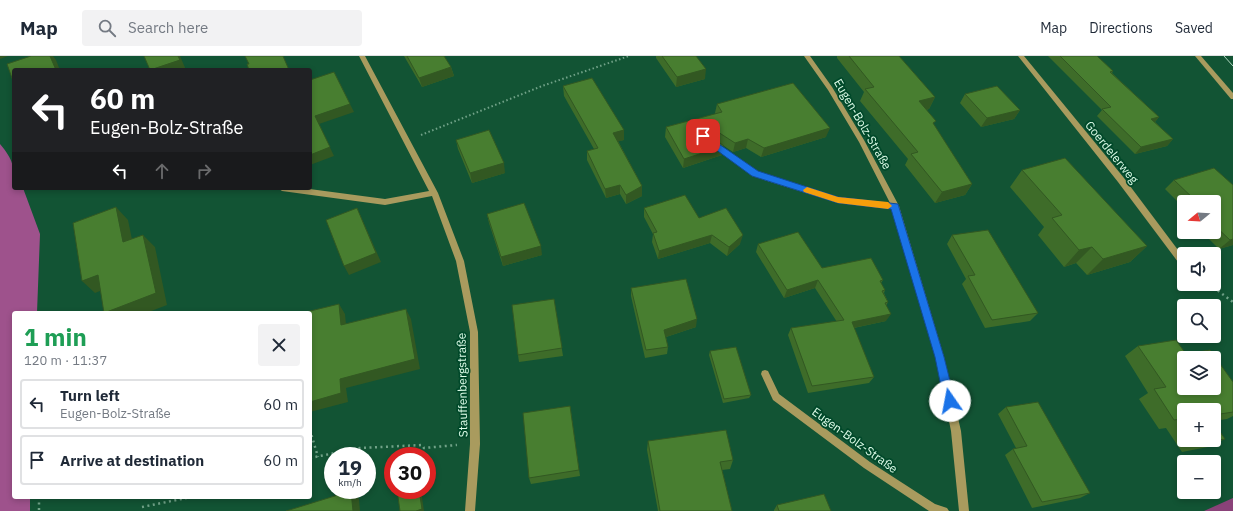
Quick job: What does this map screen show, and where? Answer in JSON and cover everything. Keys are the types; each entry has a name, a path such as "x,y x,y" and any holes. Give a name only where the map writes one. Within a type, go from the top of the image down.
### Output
{"street":[{"name":"Stauffenbergstraße","path":"362,56 434,193 460,262 474,332 475,444 470,511"},
{"name":"Eugen-Bolz-Straße","path":"807,56 830,89 862,142 895,206 941,364 956,431 964,511"},
{"name":"Goerdelerweg","path":"1021,56 1121,180 1177,255"},
{"path":"1198,56 1233,97"},
{"path":"708,140 755,174 838,200 895,206"},
{"path":"297,190 385,202 434,193"},
{"name":"Eugen-Bolz-Straße","path":"765,374 776,397 867,465 933,508 944,511"}],"path":[{"path":"406,140 542,86 629,56"},
{"path":"1218,291 1233,302"},
{"path":"312,437 318,457"},
{"path":"312,458 360,448 422,445 424,448 475,444"},
{"path":"39,499 39,511"},
{"path":"142,507 181,499"}],"shaded area":[{"path":"0,144 11,160 12,190 24,190 40,234 37,311 12,311 12,499 30,499 30,511 0,511"},
{"path":"1233,498 1233,511 1204,511"}],"building":[{"path":"31,56 50,56 55,68 12,68 12,78 7,64"},
{"path":"144,56 178,56 180,60 156,68 149,68"},
{"path":"245,56 283,56 288,68 248,68 247,64 249,64"},
{"path":"407,56 444,56 451,67 419,78"},
{"path":"662,56 696,56 706,69 677,77"},
{"path":"849,56 899,56 935,97 919,101 936,121 933,123 972,184 942,192 911,154 918,152 865,89 874,87"},
{"path":"1060,56 1097,56 1113,71 1110,72 1159,117 1151,119 1173,139 1141,147 1102,109 1111,107"},
{"path":"334,72 350,104 315,116 330,147 312,154 312,79"},
{"path":"592,78 624,130 613,133 642,186 626,195 620,185 605,189 587,151 598,148 563,86"},
{"path":"793,83 830,128 764,148 748,139 735,143 704,123 700,125 700,128 724,146 684,159 666,127 722,112 717,104"},
{"path":"997,86 1020,110 987,118 965,94"},
{"path":"489,130 504,163 470,173 456,140"},
{"path":"1065,158 1147,246 1103,259 1092,247 1079,250 1052,218 1062,215 1022,170"},
{"path":"1214,168 1233,185 1233,239 1230,240 1221,232 1221,195 1190,195 1174,180"},
{"path":"685,195 699,218 726,208 743,235 729,247 712,235 659,251 653,233 657,232 644,208"},
{"path":"524,203 541,246 501,257 487,214"},
{"path":"116,207 123,242 143,235 156,293 109,311 104,311 98,275 82,281 73,223"},
{"path":"357,208 376,253 344,266 326,220"},
{"path":"988,230 1038,313 992,320 968,276 975,275 952,235"},
{"path":"798,232 822,268 871,258 883,280 880,281 885,290 882,291 888,302 885,303 891,314 852,322 874,377 812,386 791,328 844,320 818,280 787,290 758,244"},
{"path":"686,279 697,319 664,330 668,347 646,350 631,288"},
{"path":"554,299 562,348 518,355 512,305"},
{"path":"339,304 341,325 406,309 415,359 340,379 341,393 312,401 312,311 310,311"},
{"path":"1176,340 1184,351 1177,351 1177,395 1221,395 1221,365 1233,382 1233,412 1221,414 1221,403 1177,403 1177,420 1174,420 1154,389 1166,387 1138,346"},
{"path":"736,347 751,395 724,399 710,351"},
{"path":"1038,402 1090,493 1042,502 1013,449 1027,446 1006,407"},
{"path":"570,406 579,470 529,478 523,413"},
{"path":"726,430 733,460 720,462 732,511 660,511 648,441"},
{"path":"1221,433 1225,439 1221,440"},
{"path":"824,494 831,511 779,511 777,505"},
{"path":"325,499 352,499 353,511 286,511"},
{"path":"398,499 420,499 422,509 416,511 400,511"}],"tram line":[{"path":"1224,56 1233,66"}],"slow traffic":[{"path":"807,190 838,200 888,206"}],"route":[{"path":"703,136 731,158 755,174 838,200 895,206 940,357 950,401"}]}
